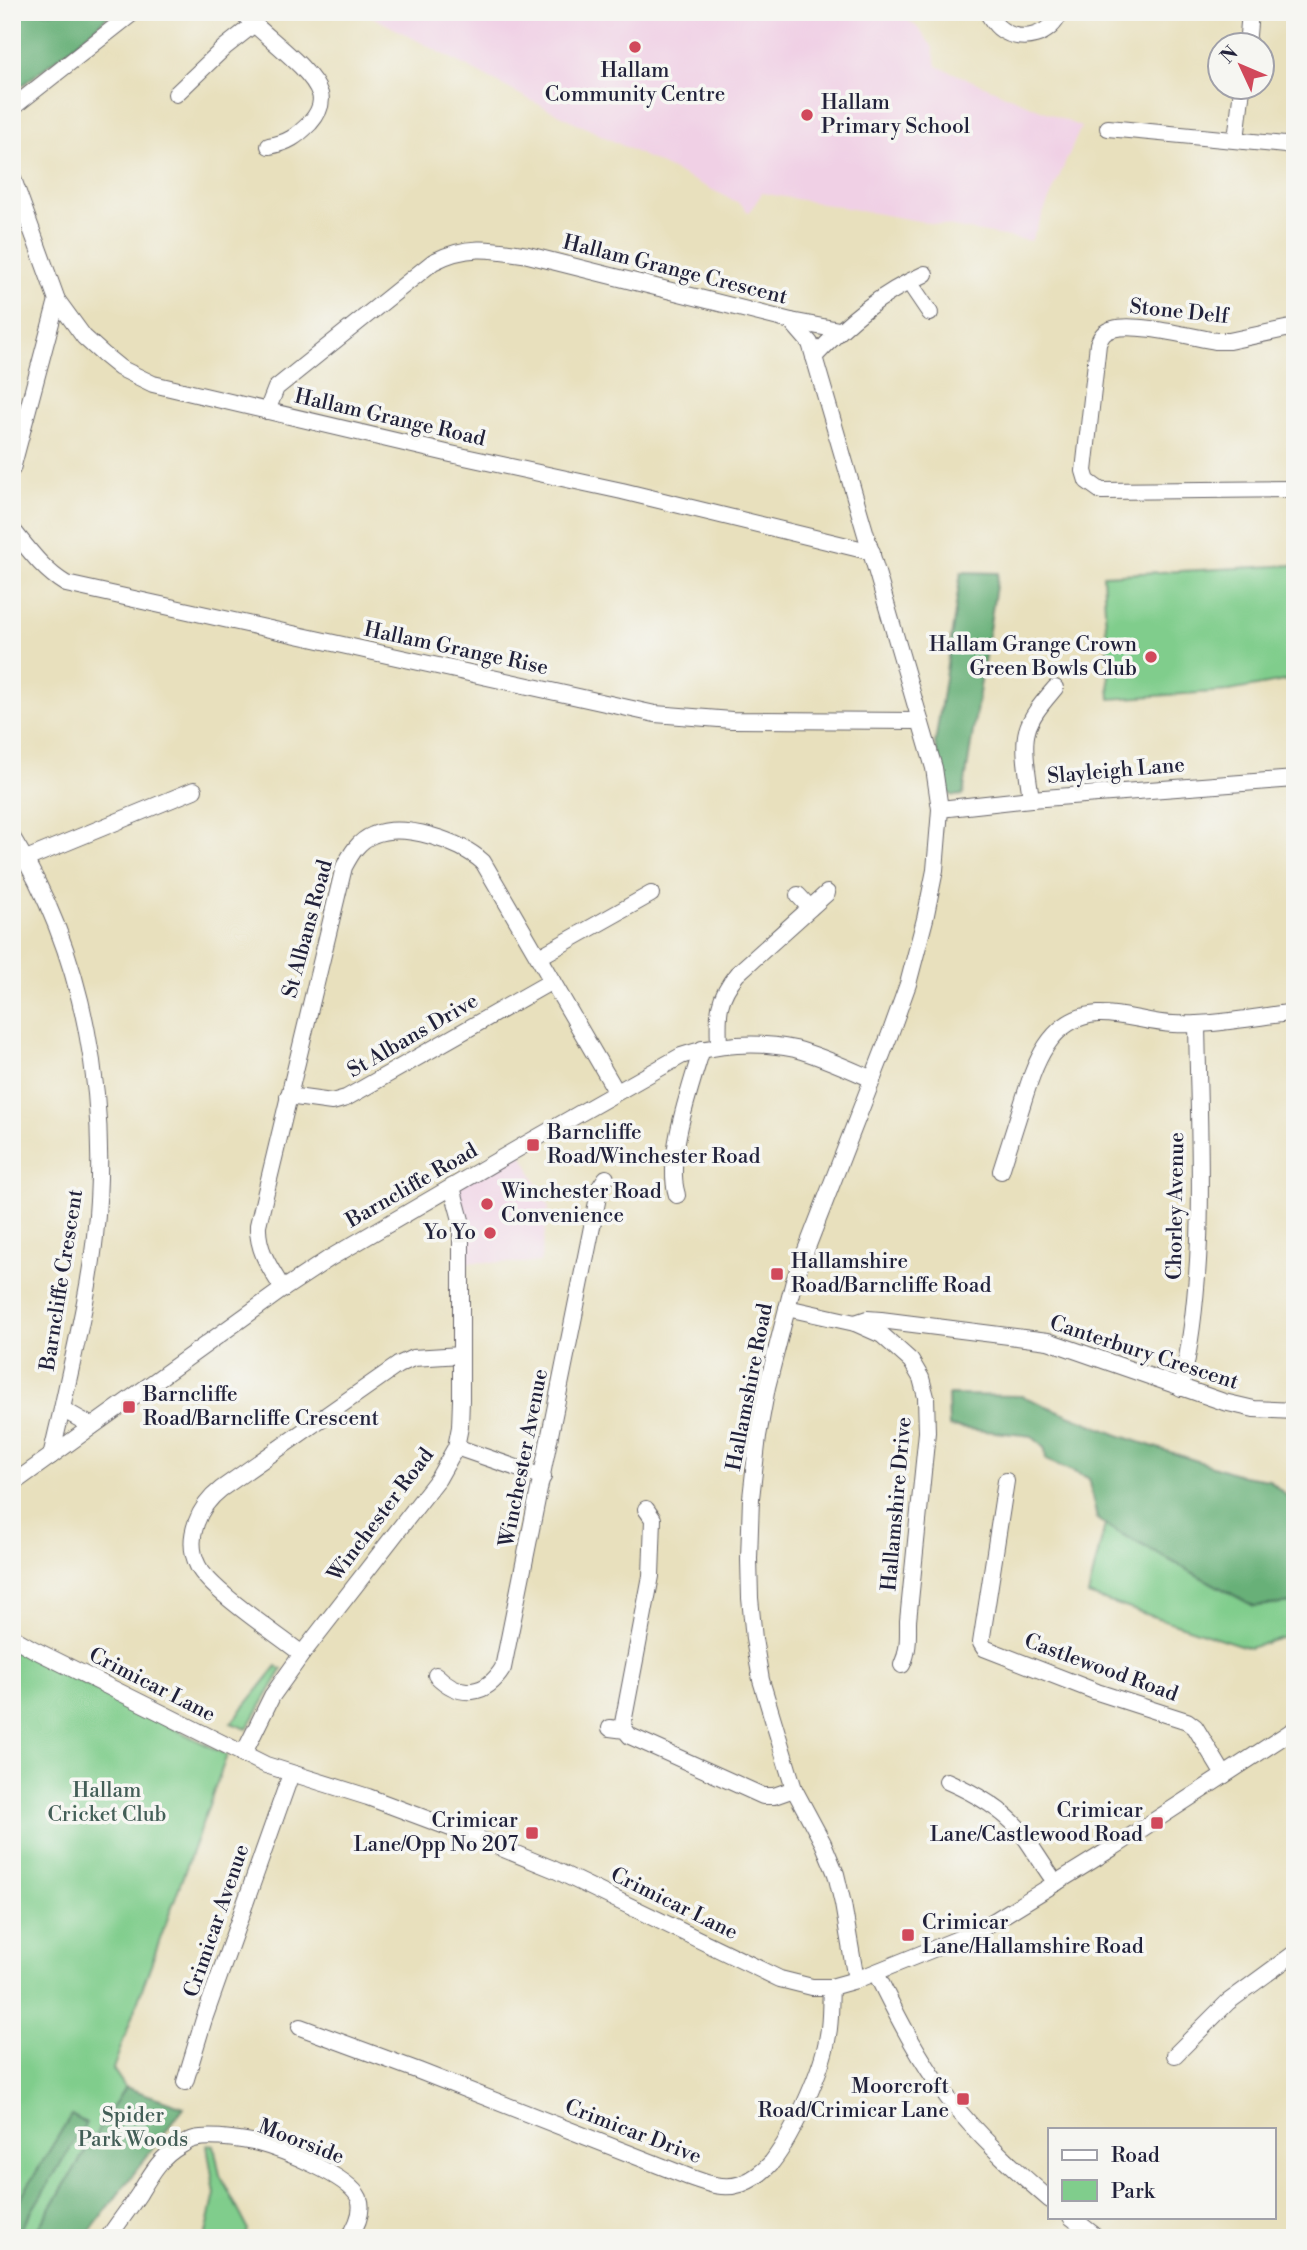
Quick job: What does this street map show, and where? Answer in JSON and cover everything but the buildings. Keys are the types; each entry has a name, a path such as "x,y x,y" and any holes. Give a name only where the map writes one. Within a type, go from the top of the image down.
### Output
{"street":[{"path":"12,108 134,12"},
{"path":"242,12 295,61 315,84 321,96 320,107 314,119 296,137 282,144 269,146"},
{"path":"987,12 1006,33 1029,37 1049,28 1060,12"},
{"path":"1248,32 1250,12"},
{"path":"176,94 225,47 253,25"},
{"path":"1236,141 1240,102"},
{"path":"1108,128 1295,146"},
{"name":"Hallam Grange Road","path":"12,176 57,300 84,337 136,377 153,384 622,491 872,552"},
{"name":"Hallam Grange Crescent","path":"267,411 276,388 433,262 448,254 466,250 488,249 528,255 791,321 810,343 934,768 940,809"},
{"path":"814,357 839,330 890,291 925,274"},
{"path":"909,282 930,313"},
{"path":"12,469 57,300"},
{"path":"791,321 839,330"},
{"name":"Stone Delf","path":"1295,327 1228,341 1139,328 1115,327 1102,335 1098,344 1088,416 1084,471 1087,481 1101,492 1295,489"},
{"name":"Hallam Grange Rise","path":"12,529 39,563 66,584 489,678 655,713 732,720 920,721"},
{"path":"1031,799 1027,729 1036,712 1055,688"},
{"name":"Slayleigh Lane","path":"940,809 1031,799 1295,779"},
{"path":"26,859 194,790"},
{"name":"Hallamshire Road","path":"856,1980 836,1874 794,1788 761,1680 754,1639 749,1559 751,1497 767,1387 794,1281 908,984 935,870 940,809"},
{"name":"St Albans Road","path":"283,1289 263,1255 258,1238 258,1225 344,867 350,854 371,836 405,831 431,836 474,854 483,862 616,1091"},
{"name":"Barncliffe Crescent","path":"12,837 48,905 78,992 91,1055 100,1124 100,1177 95,1239 51,1456"},
{"path":"719,1046 718,1011 726,987 827,893"},
{"path":"539,957 651,894"},
{"path":"798,895 810,908"},
{"name":"St Albans Drive","path":"288,1096 332,1102 346,1098 552,981"},
{"path":"1001,1171 1036,1062 1051,1039 1064,1027 1087,1015 1101,1014 1172,1024 1197,1024 1295,1012"},
{"name":"Chorley Avenue","path":"1181,1388 1189,1352 1198,1268 1197,1024"},
{"name":"Barncliffe Road","path":"12,1484 283,1289 452,1187 681,1056 719,1046 795,1049 872,1079"},
{"path":"677,1195 674,1185 675,1159 682,1119 702,1049"},
{"name":"Winchester Avenue","path":"436,1675 451,1688 465,1692 488,1686 503,1668 582,1269 600,1187 606,1178"},
{"name":"Winchester Road","path":"243,1755 272,1696 438,1479 456,1447 460,1427 461,1220 452,1187"},
{"name":"Hallamshire Drive","path":"787,1308 855,1323 882,1335 911,1361 921,1378 926,1397 927,1432 908,1621 908,1647 902,1665"},
{"name":"Canterbury Crescent","path":"855,1323 867,1319 1048,1341 1224,1402 1254,1409 1295,1411"},
{"path":"882,1335 897,1323"},
{"path":"302,1654 215,1587 198,1567 193,1543 197,1518 203,1507 221,1489 398,1365 413,1358 461,1355"},
{"path":"62,1409 92,1426"},
{"path":"456,1447 542,1477"},
{"name":"Castlewood Road","path":"1006,1481 981,1643 984,1648 1097,1692 1186,1721 1195,1727 1224,1775"},
{"path":"646,1509 653,1519 651,1576 623,1723 618,1729 763,1796 774,1796 794,1788"},
{"name":"Crimicar Lane","path":"12,1637 243,1755 291,1774 368,1797 553,1869 780,1979 812,1987 831,1987 856,1980 978,1931 1056,1884 1295,1729"},
{"name":"Crimicar Avenue","path":"185,2082 204,2019 291,1774"},
{"path":"947,1781 967,1790 1010,1820 1056,1884"},
{"path":"1175,2055 1228,2002 1295,1953"},
{"path":"876,1973 899,2021 947,2096 1005,2161 1048,2198"},
{"name":"Crimicar Drive","path":"300,2027 689,2177 727,2187 758,2175 771,2163 786,2138 820,2066 828,2035 831,1987"},
{"name":"Moorside","path":"108,2238 152,2170 166,2156 194,2139 208,2138 258,2144 319,2167 342,2179 360,2200 355,2235"},
{"path":"1072,2218 1098,2238"}],"shaded area":[{"name":"Hallam Primary School","path":"363,12 899,12 918,28 932,46 937,66 1081,127 1031,241 762,193 749,213 741,204 536,103"},
{"path":"519,1148 549,1207 540,1263 461,1262 452,1187"}],"green space":[{"path":"15,12 113,12 12,93 12,15"},
{"path":"1295,565 1295,679 1229,691 1110,699 1103,575"},
{"path":"961,572 998,573 963,795 954,796 947,792 935,744"},
{"path":"948,1395 1022,1396 1118,1435 1243,1476 1269,1480 1288,1497 1295,1497 1295,1603 1254,1606 1105,1525 1097,1519 1088,1478 1046,1460 1045,1449 1032,1436 949,1427"},
{"path":"1105,1525 1254,1606 1295,1603 1295,1634 1249,1648 1088,1595"},
{"name":"Hallam Cricket Club","path":"12,1647 227,1755 113,2069 125,2087 32,2238 12,2238"},
{"path":"277,1666 282,1670 247,1729 231,1723"},
{"name":"Spider Park Woods","path":"125,2087 184,2107 85,2238 32,2238"},
{"path":"71,2115 86,2123 15,2238 12,2238 12,2212"},
{"path":"207,2145 214,2146 220,2175 248,2229 246,2238 205,2238 215,2194"}],"place":[{"name":"Hallam Community Centre","path":"635,47"},
{"name":"Hallam Primary School","path":"807,115"},
{"name":"Hallam Grange Crown Green Bowls Club","path":"1151,657"},
{"name":"Barncliffe Road/Winchester Road","path":"533,1145"},
{"name":"Winchester Road Convenience","path":"487,1204"},
{"name":"Yo Yo","path":"490,1233"},
{"name":"Hallamshire Road/Barncliffe Road","path":"777,1274"},
{"name":"Barncliffe Road/Barncliffe Crescent","path":"129,1407"},
{"name":"Crimicar Lane/Castlewood Road","path":"1157,1823"},
{"name":"Crimicar Lane/Opp No 207","path":"532,1833"},
{"name":"Crimicar Lane/Hallamshire Road","path":"908,1935"},
{"name":"Moorcroft Road/Crimicar Lane","path":"963,2099"}]}
